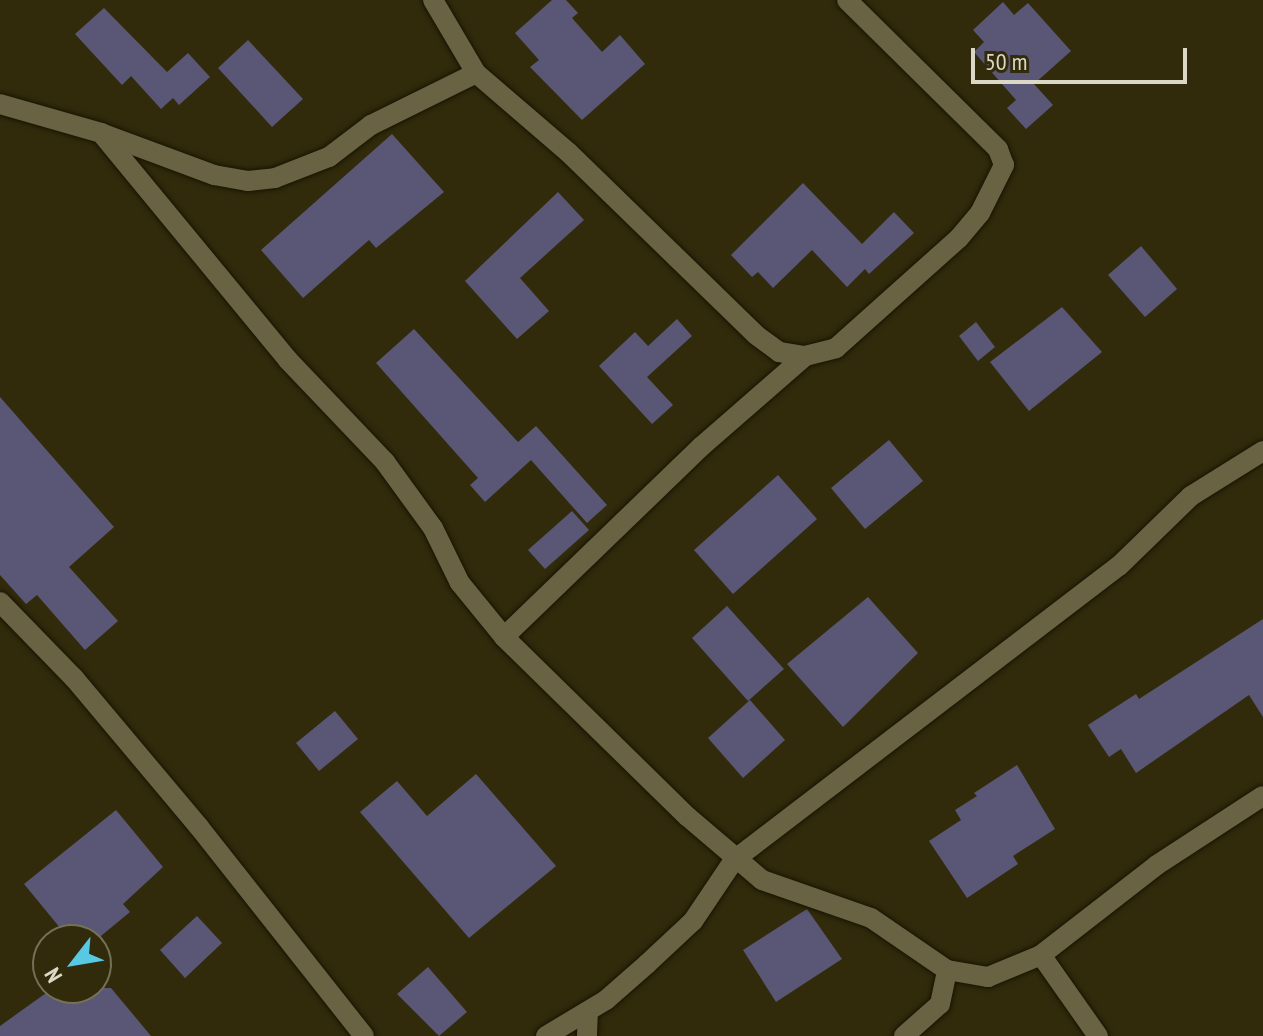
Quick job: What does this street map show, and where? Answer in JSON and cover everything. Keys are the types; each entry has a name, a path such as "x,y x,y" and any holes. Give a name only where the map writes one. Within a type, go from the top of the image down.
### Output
{"street":[{"path":"433,0 476,73 568,152 756,335 779,352 805,356 836,348 959,238 980,213 1004,165 989,140 847,0"},
{"path":"0,104 101,133 214,175 248,181 275,178 329,157 371,125 476,73"},
{"path":"101,133 288,360 385,462 433,528 460,583 504,637 734,860 762,880 871,918 947,970 988,977 1041,955 1157,865 1263,796"},
{"path":"504,637 702,446 805,356"},
{"path":"546,1036 588,1012 693,921 734,860 1119,566 1191,496 1263,451"},
{"path":"0,602 74,678 180,804 364,1036"},
{"path":"1041,955 1098,1036"},
{"path":"904,1036 940,1004 947,970"},
{"path":"587,1036 588,1012"}],"building":[{"path":"552,0 566,0 578,13 572,18 602,52 620,35 645,64 582,120 530,67 539,60 515,33"},
{"path":"1003,2 1014,15 1028,3 1071,51 1034,84 1053,105 1026,129 1007,108 1016,100 974,52 984,42 973,30"},
{"path":"104,8 167,72 188,53 210,77 179,105 173,98 161,109 131,76 122,85 75,34"},
{"path":"248,40 303,99 272,127 218,68"},
{"path":"392,134 444,192 376,248 369,240 303,298 261,250"},
{"path":"803,183 862,244 894,212 914,233 869,274 865,269 847,287 812,250 773,288 758,272 752,277 731,255"},
{"path":"558,192 584,220 520,278 549,311 517,339 465,281"},
{"path":"1141,246 1177,289 1145,317 1108,275"},
{"path":"1062,307 1102,352 1029,411 990,362"},
{"path":"677,319 692,336 647,377 673,405 652,424 599,366 635,332 648,346"},
{"path":"976,322 995,347 978,361 959,336"},
{"path":"414,329 518,442 536,426 607,505 587,523 531,460 485,502 470,485 478,478 376,363"},
{"path":"0,397 114,527 69,567 118,621 85,650 37,595 26,604 0,575"},
{"path":"889,440 923,481 865,529 831,488"},
{"path":"778,475 817,519 733,594 694,550"},
{"path":"572,511 589,530 545,569 528,550"},
{"path":"868,597 918,653 843,727 787,664"},
{"path":"727,606 784,669 748,701 692,638"},
{"path":"1263,619 1263,717 1249,695 1136,773 1121,749 1109,757 1088,725 1136,694 1139,699"},
{"path":"750,700 785,740 743,778 708,738"},
{"path":"335,711 358,739 319,771 296,743"},
{"path":"1017,765 1055,829 1013,856 1018,864 967,898 929,841 961,820 955,810 977,796 974,793"},
{"path":"476,774 556,866 469,938 360,812 397,781 427,816"},
{"path":"116,810 163,867 123,904 130,912 112,927 112,924 57,924 24,884"},
{"path":"807,909 842,959 776,1002 743,950"},
{"path":"197,916 222,943 185,978 160,950"},
{"path":"428,967 467,1012 439,1036 397,994"},
{"path":"112,989 151,1036 0,1036 0,1026 32,1003 112,1004"}]}
